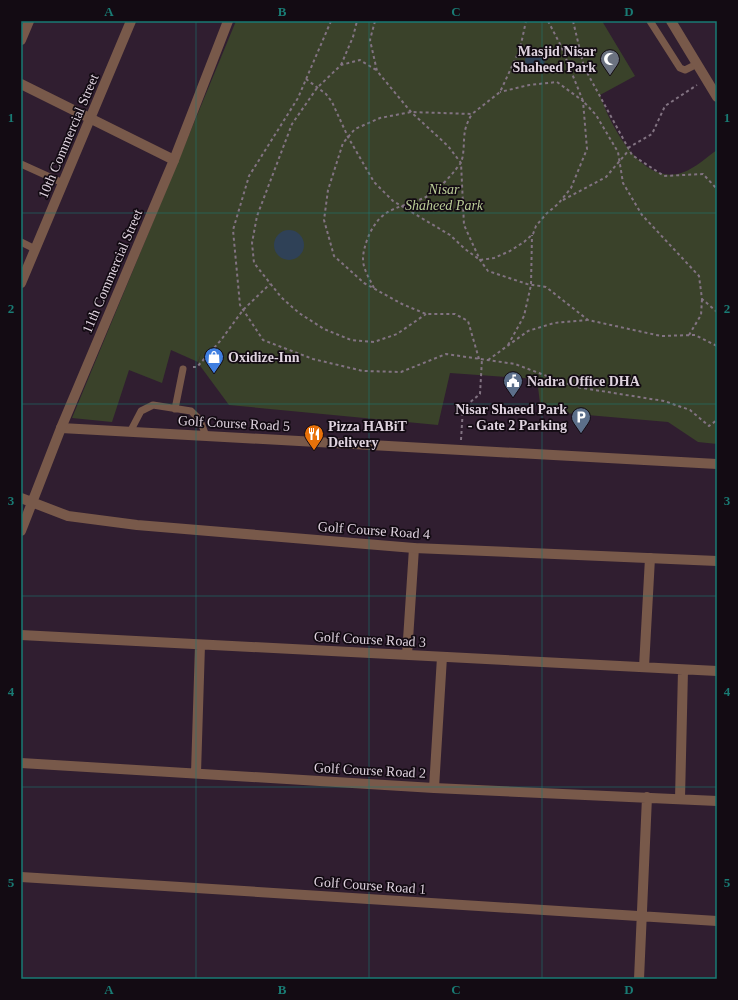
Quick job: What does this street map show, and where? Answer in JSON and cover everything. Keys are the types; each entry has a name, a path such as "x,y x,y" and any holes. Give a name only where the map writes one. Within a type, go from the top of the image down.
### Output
{"street":[{"path":"21,40 29,21"},
{"name":"10th Commercial Street","path":"21,283 131,21"},
{"name":"11th Commercial Street","path":"21,531 61,428 174,160 228,21"},
{"path":"671,21 717,97"},
{"path":"21,84 174,160"},
{"name":"Golf Course Road 5","path":"61,428 717,464"},
{"name":"Golf Course Road 4","path":"21,498 68,516 137,525 414,548 717,561"},
{"path":"407,655 414,548"},
{"path":"644,667 650,558"},
{"name":"Golf Course Road 3","path":"21,635 717,671"},
{"path":"196,773 200,645"},
{"path":"434,788 442,657"},
{"path":"680,799 683,670"},
{"name":"Golf Course Road 2","path":"21,763 434,788 717,801"},
{"path":"639,979 647,797"},
{"name":"Golf Course Road 1","path":"21,877 717,921"}],"lane":[{"path":"650,21 680,68 685,70 697,64"},
{"path":"21,164 63,183"},
{"path":"21,242 35,249"},
{"path":"175,409 183,369"},
{"path":"130,432 141,411 146,407 153,405 191,411 197,416 206,436"}],"path":[{"path":"332,21 298,98 249,176 233,230 240,305 263,340 313,359 363,371 401,372 446,354 515,364 576,387 664,401 690,410 709,426 717,420"},
{"path":"357,21 353,37 341,65 317,88 292,124 257,216 252,243 254,263 280,297 299,313 324,329 351,340 374,342 397,334 426,314"},
{"path":"375,21 370,40 377,71"},
{"path":"500,92 520,49 526,21"},
{"path":"508,345 524,316 531,285 532,234 536,226 546,214 561,201 571,188 587,149 584,101 561,46 548,21"},
{"path":"573,21 584,67 632,155 664,176 703,174 717,189"},
{"path":"341,65 360,60 377,71 411,112 448,146 461,163"},
{"path":"306,79 326,94 332,102 348,137 374,182 399,205 450,235 480,260 494,258 510,251 532,234"},
{"path":"561,201 606,177 628,149 652,134 665,106 707,80"},
{"path":"588,320 546,287 531,285 488,272 480,260 464,225 461,163 465,128 472,114 500,92 529,84 557,82 584,101 596,115 618,152 623,183 642,215 699,276 702,299 701,315 689,335"},
{"path":"461,450 464,408 480,394 481,359 468,321 455,314 426,314 364,283 334,256 324,220 328,190 342,143 355,129 380,118 411,112 472,114"},
{"path":"375,289 362,265 363,252 370,231 379,218 399,205 417,200 434,192 461,163"},
{"path":"183,369 197,367 243,310 270,284"},
{"path":"702,299 717,312"},
{"path":"488,360 528,331 554,323 588,320 660,336 695,335 717,346"}],"green space":[{"name":"Nisar Shaheed Park","path":"236,21 602,21 635,76 600,95 612,123 631,152 642,163 655,171 669,175 688,170 717,150 717,444 698,442 668,422 541,411 537,379 450,373 438,425 229,405 198,363 202,350 198,362 171,350 162,383 129,370 112,422 72,418"}],"water":[{"path":"535,50 542,53 545,60 542,67 535,70 528,67 525,60 528,53"},
{"path":"289,230 300,234 304,245 300,256 289,260 278,256 274,245 278,234"}],"place":[{"name":"Masjid Nisar Shaheed Park","path":"610,76"},
{"name":"Oxidize-Inn","path":"214,374"},
{"name":"Nadra Office DHA","path":"513,398"},
{"name":"Nisar Shaeed Park - Gate 2 Parking","path":"581,434"},
{"name":"Pizza HABiT Delivery","path":"314,451"}]}
